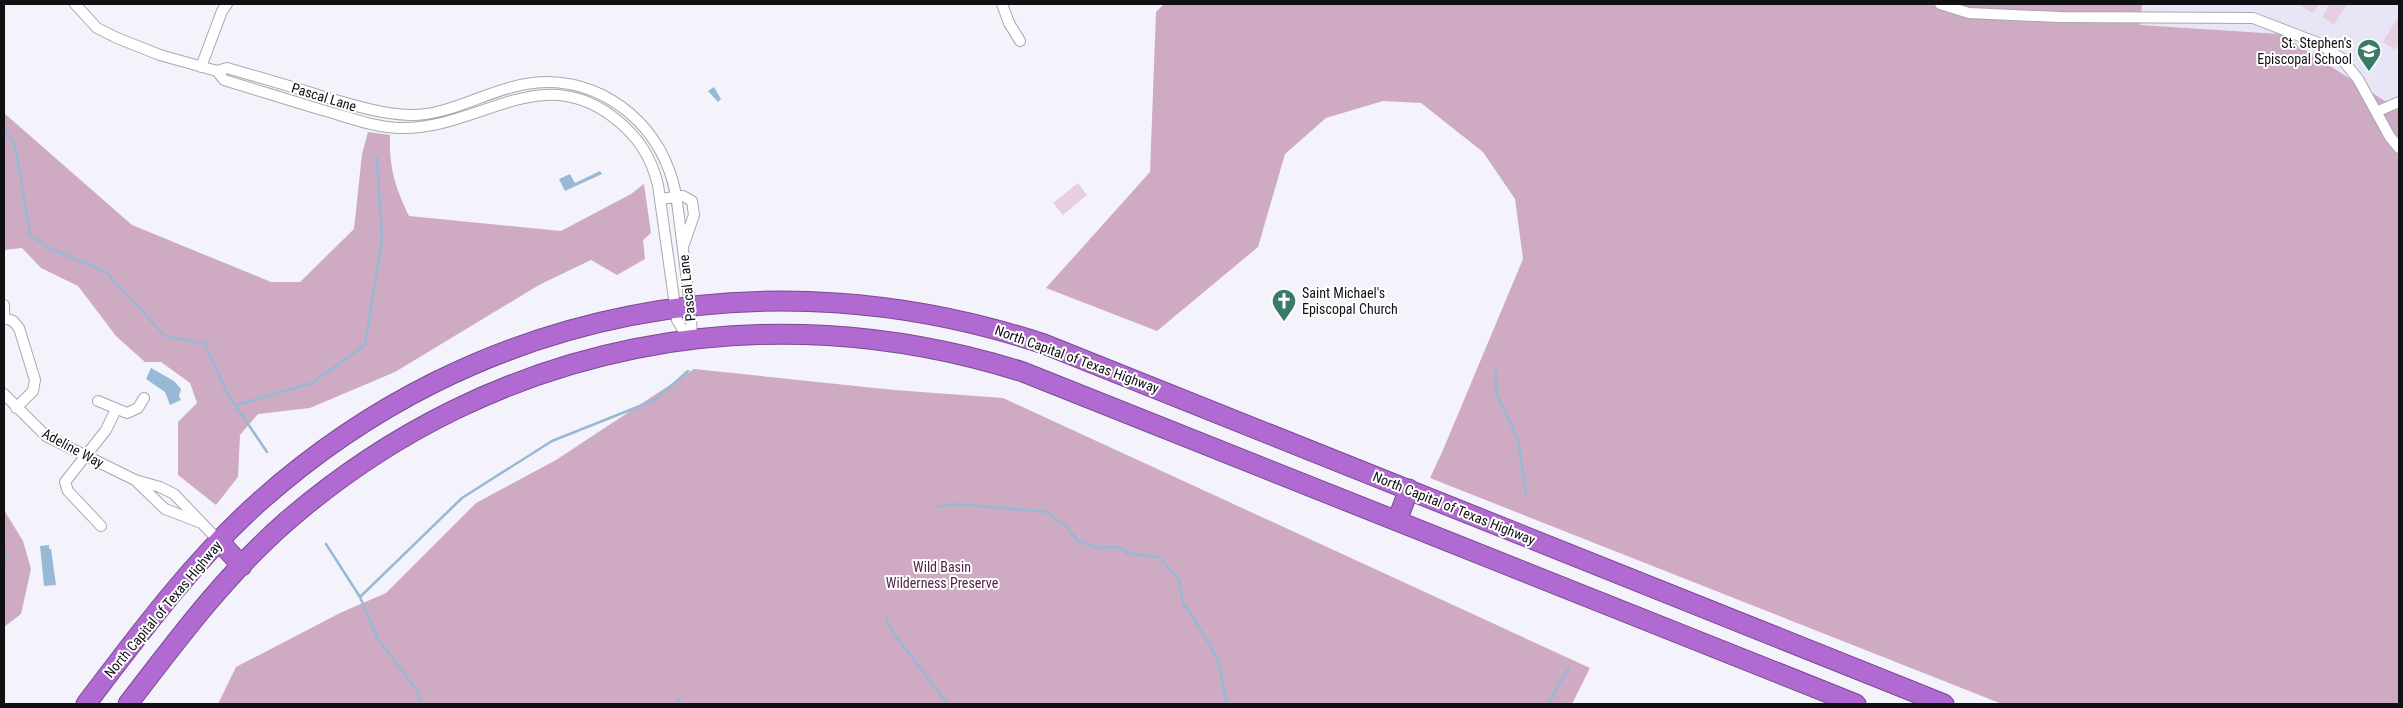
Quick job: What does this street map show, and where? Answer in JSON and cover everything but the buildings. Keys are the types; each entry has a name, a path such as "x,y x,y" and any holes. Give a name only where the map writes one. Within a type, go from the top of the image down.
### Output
{"highway":[{"name":"North Capital of Texas Highway","path":"86,704 177,588 219,541 258,502 307,462 362,423 422,390 485,360 555,335 616,318 683,307 764,301 837,302 906,310 973,323 1027,338 1944,704"},
{"path":"128,704 208,602 286,522 330,487 370,459 451,411 510,385 569,365 617,352 692,338 770,333 850,336 913,344 976,358 1072,390 1856,704"},
{"path":"1397,521 1409,489"},
{"path":"219,541 242,566"}],"street":[{"name":"Pascal Lane","path":"75,4 97,28 160,55 217,71 227,68 367,110 411,115 429,113 526,84 553,82 577,86 611,99 630,114 651,137 670,170 676,197 683,253 683,307 679,323 692,338"},
{"path":"201,67 222,12 227,4"},
{"path":"1002,4 1009,22 1020,41"},
{"path":"1940,4 1969,13 2058,17 2253,18 2318,43 2341,58 2358,79 2390,137 2399,148"},
{"name":"Pascal Lane","path":"217,71 224,80 372,125 421,128 518,98 538,94 558,94 600,108 629,131 642,146 655,174 683,307 692,338"},
{"path":"574,98 577,86"},
{"path":"482,96 484,109"},
{"path":"2376,112 2399,102"},
{"path":"655,174 670,170"},
{"path":"660,200 676,197 689,198 694,207 685,238 683,253"},
{"path":"4,305 4,318 13,320 19,328 35,380 33,391 16,408"},
{"name":"Adeline Way","path":"4,394 43,435 135,480 160,487 174,494 219,541"},
{"path":"98,400 127,412 134,411 140,406 144,398"},
{"path":"101,526 68,490 65,484 68,476 106,430 116,409"},
{"name":"Adeline Way","path":"135,480 164,509 202,524"},
{"path":"164,509 174,494"}],"shaded area":[{"name":"St. Stephen's Episcopal School","path":"2142,4 2399,4 2399,110 2280,34 2139,25"},
{"path":"2302,4 2319,4 2313,13 2301,6"},
{"path":"2330,4 2347,4 2334,25 2322,17"},
{"path":"2399,15 2399,43 2395,50 2383,42"},
{"path":"1078,183 1087,195 1063,215 1053,203"}],"green space":[{"path":"1164,4 2142,4 2140,25 2280,34 2399,110 2399,704 2002,704 1430,478 1523,259 1515,199 1483,152 1421,103 1383,101 1326,118 1285,154 1258,247 1157,331 1046,288 1150,172 1156,12"},
{"path":"4,113 132,225 271,282 300,282 354,229 362,154 368,132 390,135 394,177 409,216 561,231 631,194 644,184 651,233 643,240 645,259 617,275 591,260 539,285 395,372 310,408 258,414 240,435 238,477 216,505 178,475 178,422 197,403 190,383 161,362 145,362 116,336 78,286 41,268 22,248 4,250"},
{"name":"Wild Basin Wilderness Preserve","path":"694,369 894,390 1003,398 1590,668 1572,704 218,704 236,667 340,613 386,593 476,503 556,460"},
{"path":"4,510 23,541 31,569 21,614 4,627"}],"water":[{"path":"714,87 721,99 718,102 708,91"},
{"path":"600,171 602,174 565,191 559,179 570,174 575,183"},
{"path":"151,368 174,381 181,389 179,396 181,400 170,405 165,392 146,379"},
{"path":"49,545 56,585 44,586 40,546"}],"waterway":[{"path":"4,128 15,146 30,235 51,249 106,272 165,336 205,344 227,393 267,452"},
{"path":"237,405 312,383 365,345 382,240 377,157"},
{"path":"421,704 417,690 377,638 360,597 462,498 552,441 655,400 688,371"},
{"path":"1496,371 1496,393 1518,439 1526,494"},
{"path":"936,507 957,504 1047,512 1067,527 1078,541 1098,548 1117,547 1123,549 1126,553 1159,557 1179,579 1183,603 1218,660 1226,700 1229,704"},
{"path":"326,544 360,597"},
{"path":"4,550 6,556 4,567"},
{"path":"886,619 894,634 948,704"},
{"path":"1548,704 1569,667"},
{"path":"675,704 680,699"}],"place":[{"name":"St. Stephen's Episcopal School","path":"2369,72"},
{"name":"Saint Michael's Episcopal Church","path":"1284,322"}]}
